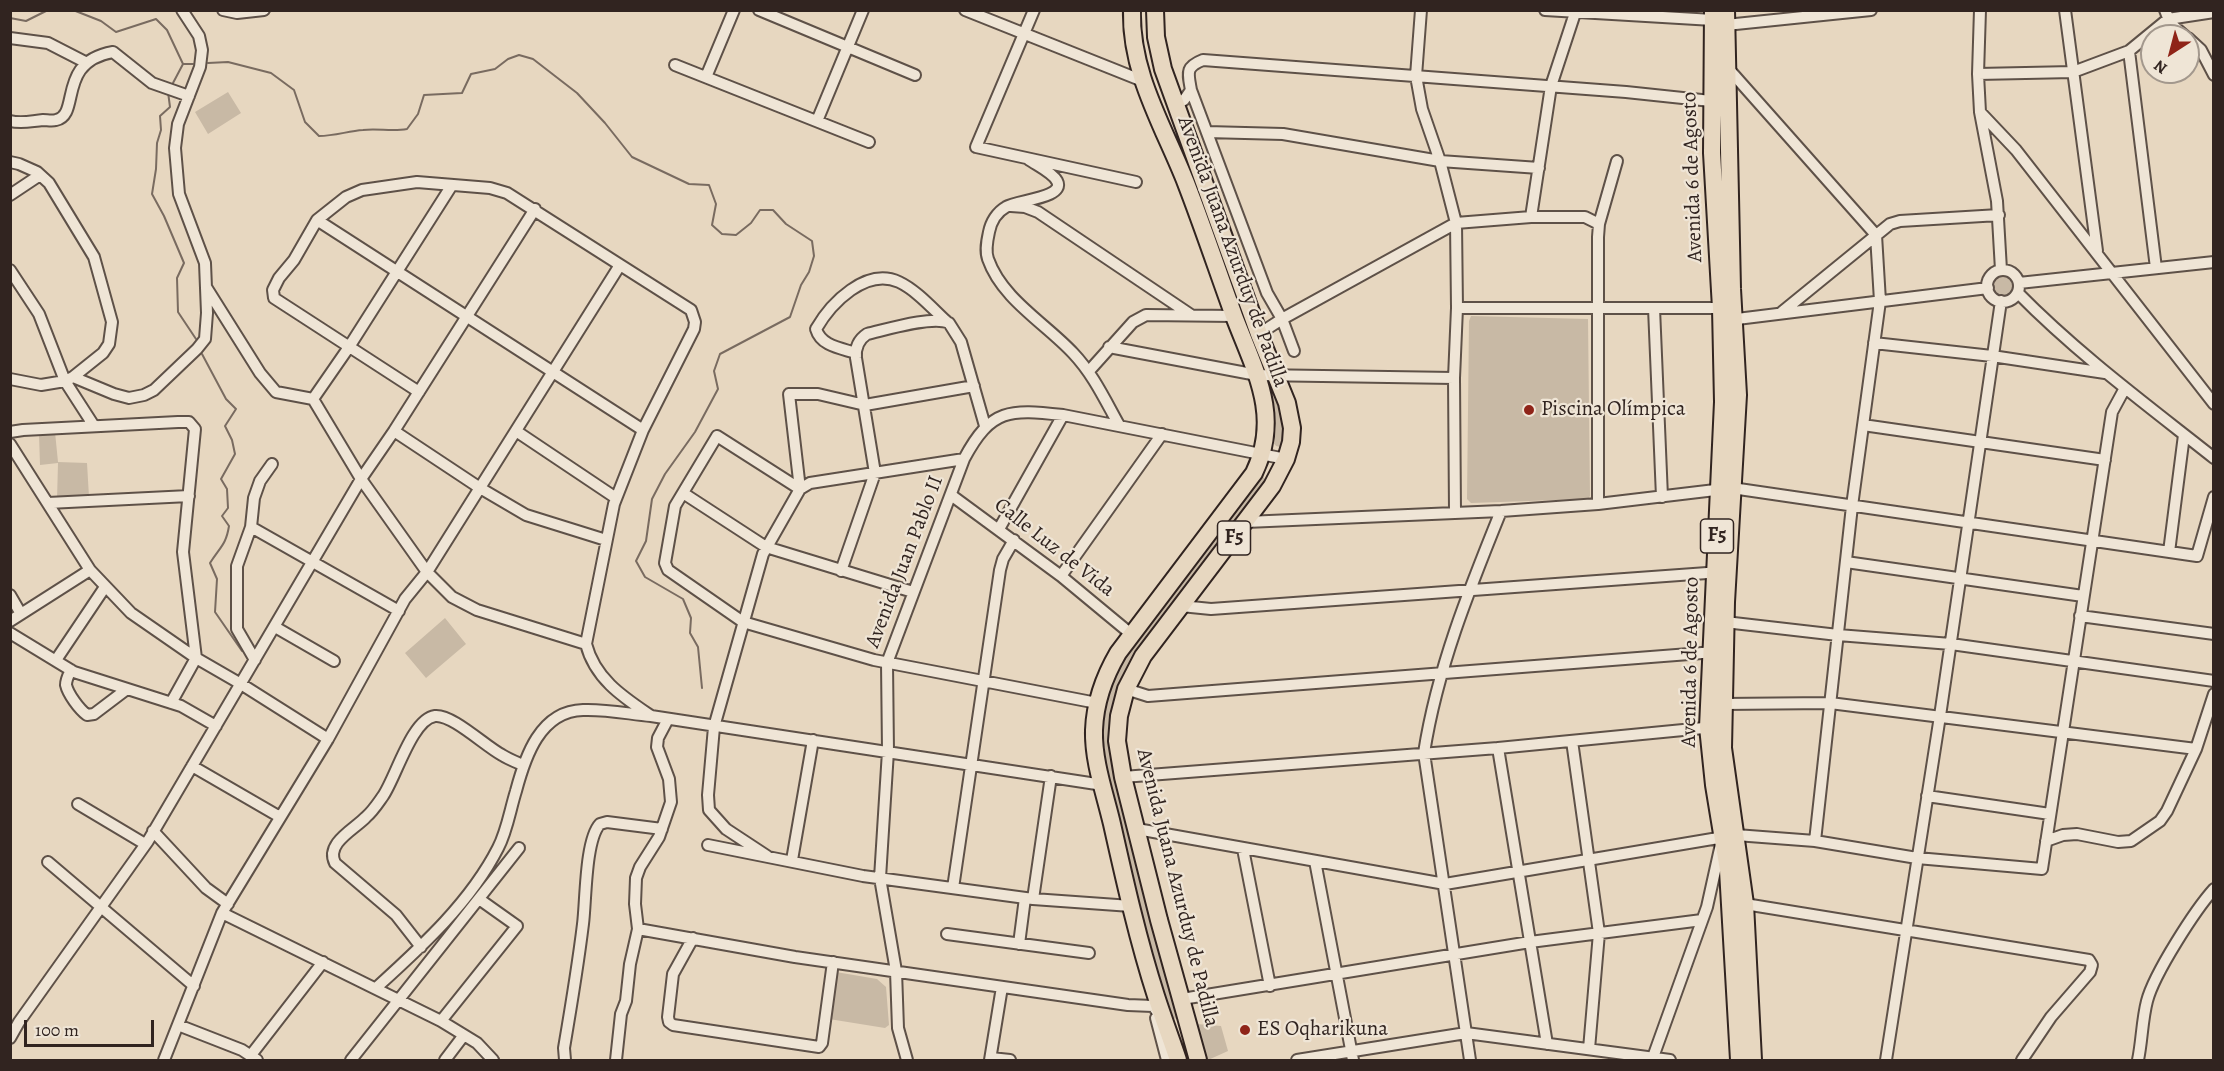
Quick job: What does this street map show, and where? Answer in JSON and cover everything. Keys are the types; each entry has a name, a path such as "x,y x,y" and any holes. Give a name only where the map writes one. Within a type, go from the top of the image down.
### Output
{"highway":[{"name":"Avenida Juana Azurduy de Padilla","path":"1132,10 1133,36 1143,81 1186,182 1257,375 1266,409 1267,433 1263,456 1243,489 1131,634 1107,670 1097,703 1094,732 1103,785 1131,906 1156,997 1178,1060"},
{"path":"1148,10 1145,26 1149,63 1143,81 1164,105 1186,153 1202,174"},
{"name":"Avenida Juana Azurduy de Padilla","path":"1155,10 1159,53 1259,334 1287,403 1292,428 1286,459 1272,486 1143,656 1126,688 1118,729 1123,777 1197,1060"},
{"name":"Avenida 6 de Agosto","path":"1719,16 1726,65 1726,316 1723,402 1726,489 1715,727 1729,835 1745,904 1753,1060"},
{"name":"Avenida 6 de Agosto","path":"1719,16 1711,100 1712,165 1726,316"},
{"name":"Avenida 6 de Agosto","path":"1715,727 1723,704 1718,652 1725,622 1721,572"},
{"name":"Avenida 6 de Agosto","path":"1729,835 1728,870 1739,1060"},
{"path":"1167,1026 1188,1021"}],"street":[{"path":"69,379 129,398 144,395 154,390 205,339 207,313 205,263 179,194 175,148 178,124 200,67 202,50 199,36 182,10"},
{"path":"223,10 237,14 264,10"},
{"path":"706,77 734,10"},
{"path":"759,10 915,75"},
{"path":"817,122 863,10"},
{"path":"965,10 1143,81"},
{"path":"1034,10 976,147 1136,182"},
{"path":"1421,10 1416,76 1422,109 1440,161 1456,223 1455,512"},
{"path":"1545,10 1719,16 1871,10"},
{"path":"1980,10 1978,74 1980,112 1999,215 2001,270"},
{"path":"2065,10 2097,253"},
{"path":"1531,217 1551,86 1575,12"},
{"path":"1978,74 2073,72 2128,51 2166,15 2214,12"},
{"path":"10,38 48,43 85,62"},
{"path":"2200,49 2214,75"},
{"path":"2128,51 2156,268"},
{"path":"10,121 20,123 57,120 64,116 69,108 72,83 85,62 100,54 113,52 152,83 189,96"},
{"path":"1294,351 1282,319 1267,293 1191,90 1189,70 1193,64 1203,60 1711,100"},
{"path":"675,65 869,142"},
{"path":"1726,65 1875,235 1880,301 1852,506 1815,841"},
{"path":"1176,104 1184,100 1191,90"},
{"path":"1980,112 2016,150 2214,404"},
{"path":"1207,132 1283,134 1440,161 1539,168"},
{"path":"1028,159 1052,177 1058,187 1054,193 1018,201 996,215 990,226 987,257 995,275 1012,297 1072,351 1089,371 1119,426"},
{"path":"1599,504 1597,308 1599,224 1617,161"},
{"path":"10,162 20,164 49,183 94,257 112,322 109,344 103,353 69,379 41,385 10,379"},
{"path":"10,195 40,175"},
{"path":"419,392 274,298 273,290 279,278 294,260 317,220 346,197 362,190 417,183 490,188 507,193 686,306 694,315 695,322 691,335 643,430 616,498 586,644 589,656 614,691 651,716"},
{"path":"313,399 452,185"},
{"path":"1009,205 1025,207 1038,212 1191,315"},
{"path":"10,1038 19,1022 146,844 361,479 535,209"},
{"path":"1782,313 1890,224 1900,221 1999,215"},
{"path":"1259,334 1456,223 1531,217 1585,217 1599,224"},
{"path":"317,220 643,430"},
{"path":"2018,288 2111,273 2214,262"},
{"path":"164,1060 225,908 328,739 405,599 427,572 620,265"},
{"path":"10,270 39,314 94,426"},
{"path":"2018,288 2011,300 2001,302 1992,297 1988,288 1989,278 1996,271 2011,272 2018,288 2046,321 2106,373 2214,458"},
{"path":"856,353 825,342 818,337 816,329 852,288 867,280 887,279 899,282 949,323 956,332 961,342 985,426 997,418 1018,412 1064,415 1286,459"},
{"path":"206,287 260,373 276,393 313,399 361,479 427,572 452,597 477,610 586,644"},
{"path":"1457,308 1654,308 1726,316 1782,313 1988,288"},
{"path":"1886,1060 1928,796 2001,302"},
{"path":"1654,308 1662,497"},
{"path":"1089,371 1132,322 1146,315 1234,316"},
{"path":"841,572 874,473 856,353 858,342 867,334 936,320 949,323"},
{"path":"1874,343 1992,356 2106,373"},
{"path":"1109,347 1257,375 1454,378"},
{"path":"800,489 789,394 818,394 865,405 974,386"},
{"path":"1137,830 1445,884 1729,835 1815,841 1917,858 2042,869 2112,412 2125,388"},
{"path":"999,529 1064,415"},
{"path":"10,432 189,422 195,429 183,552 196,658 171,703"},
{"path":"1863,425 2105,460"},
{"name":"Avenida Juan Pablo II","path":"907,1060 898,1028 896,971 880,878 888,751 887,663 964,459 985,426"},
{"path":"394,431 480,488 526,515 606,540"},
{"path":"516,431 616,498"},
{"path":"1061,576 1162,434"},
{"path":"2169,552 2184,435"},
{"path":"800,489 717,436 675,506 664,563 668,570 743,622 887,663 1097,703"},
{"path":"10,444 90,570 131,613 196,658 328,739"},
{"path":"767,856 726,829 709,810 708,795 714,727 766,547 800,489 810,483 964,459"},
{"path":"255,660 237,629 237,566 251,527 254,498 260,481 272,464"},
{"path":"1246,522 1501,511 1599,504 1726,489 2197,556 2214,497"},
{"path":"682,493 766,547 841,572 913,591"},
{"name":"Calle Luz de Vida","path":"951,495 1061,576 1131,634"},
{"path":"48,503 189,496"},
{"path":"1470,1060 1424,753 1428,725 1441,673 1468,591 1501,511"},
{"path":"251,527 399,611"},
{"path":"954,888 1000,570 1003,559 1014,540"},
{"path":"1846,562 2083,596"},
{"path":"10,621 90,570"},
{"path":"1181,606 1211,609 1721,572"},
{"path":"56,660 105,587"},
{"path":"10,595 21,614"},
{"path":"2080,615 2214,634"},
{"path":"1725,622 1838,635 1951,644 2073,663 2214,681"},
{"path":"275,627 334,661"},
{"path":"10,633 71,670 181,706 216,726"},
{"path":"1126,688 1148,696 1718,652"},
{"path":"71,670 66,686 81,711 87,715 93,714 127,688"},
{"path":"2046,841 2063,835 2078,834 2118,842 2131,842 2160,821 2168,812 2196,749 2214,694"},
{"path":"1723,704 1830,703 2196,749"},
{"path":"376,988 421,947 465,897 499,847 523,765 536,738 556,719 568,713 581,710 651,716 1103,785"},
{"path":"421,947 396,915 335,863 333,852 335,847 374,809 393,780 413,735 425,720 432,716 445,717 503,756 523,765"},
{"path":"616,1060 621,1014 626,1001 630,964 638,928 634,904 636,878 668,816 671,790 657,747 658,738 668,719"},
{"path":"1123,777 1498,748 1715,727"},
{"path":"792,860 813,740"},
{"path":"1572,741 1599,933 1588,1049"},
{"path":"1498,748 1547,1044"},
{"path":"192,766 280,817"},
{"path":"1019,944 1051,776"},
{"path":"1928,796 2050,814"},
{"path":"78,804 146,844"},
{"path":"565,1060 564,1048 583,923 587,872 595,830 603,822 662,829"},
{"path":"153,831 225,908 323,962 441,1021 477,1043 493,1060"},
{"path":"1652,1059 1702,920 1729,835"},
{"path":"708,845 880,878 1029,898 1131,906"},
{"path":"351,1060 519,848"},
{"path":"1243,849 1270,986"},
{"path":"1314,861 1352,1056"},
{"path":"48,862 194,986"},
{"path":"2138,1060 2147,1000 2156,978 2187,927 2214,889"},
{"path":"441,1021 517,926 479,899"},
{"path":"1745,904 2089,960 2092,965 2090,972 2051,1017 2022,1060"},
{"path":"1182,999 1530,942 1702,920"},
{"path":"638,928 833,962 1128,1005 1153,1006"},
{"path":"946,934 1089,953"},
{"path":"693,938 673,974 670,988 669,1022 673,1025 819,1047 822,1042 833,962"},
{"path":"178,1025 227,1043 250,1057 323,962"},
{"path":"1002,987 990,1059 1010,1060"},
{"path":"1153,1006 1167,1026"},
{"path":"1153,1006 1167,1060"},
{"path":"1297,1060 1352,1056 1466,1033 1670,1060"},
{"path":"445,1060 464,1035"}],"shaded area":[{"path":"228,92 241,113 208,134 195,112"},
{"path":"2003,277 2010,280 2013,287 2010,294 2003,297 1996,294 1993,287 1996,280"},
{"name":"Piscina Olímpica","path":"1471,316 1588,319 1590,496 1588,499 1471,503 1467,499 1469,321"},
{"path":"1270,386 1276,390 1286,432 1284,444 1280,447 1272,441"},
{"path":"55,432 58,462 87,463 89,497 57,500 58,463 40,465 39,434"},
{"path":"1262,474 1266,482 1207,562 1113,719 1181,1018 1172,1019 1148,945 1106,766 1102,719 1113,673"},
{"path":"445,618 466,644 426,678 405,653"},
{"path":"836,972 877,979 886,987 889,1025 885,1028 829,1019"},
{"path":"1196,1024 1221,1026 1228,1051 1208,1060"}],"waterway":[{"path":"10,18 26,21 48,10"},
{"path":"73,10 101,21 116,32 156,19 167,30 183,64 173,83"},
{"path":"208,63 228,62 271,73 294,90 305,122 319,136 369,130 407,129 418,114 424,95 462,93 471,74 495,69 508,59 519,55 533,59 577,93 632,157 689,184 709,185 716,204 712,225 722,234 736,235 751,223 760,210 773,210 786,224 812,241 814,256 790,317 720,354 714,371 718,389 695,432 665,474 652,499 646,541 636,561 645,577 683,599 691,618 690,633 698,647 702,688"},
{"path":"184,64 193,64"},
{"path":"168,92 170,107 160,116 161,130 157,143 152,194 184,263 177,278 178,312 196,339"},
{"path":"202,354 226,399 236,409 225,426 232,440 235,454 221,479 227,489 228,508 222,516 229,526 228,532 210,563 217,579 215,612 242,651"}],"place":[{"name":"Piscina Olímpica","path":"1529,410"},
{"name":"ES Oqharikuna","path":"1245,1030"}]}
